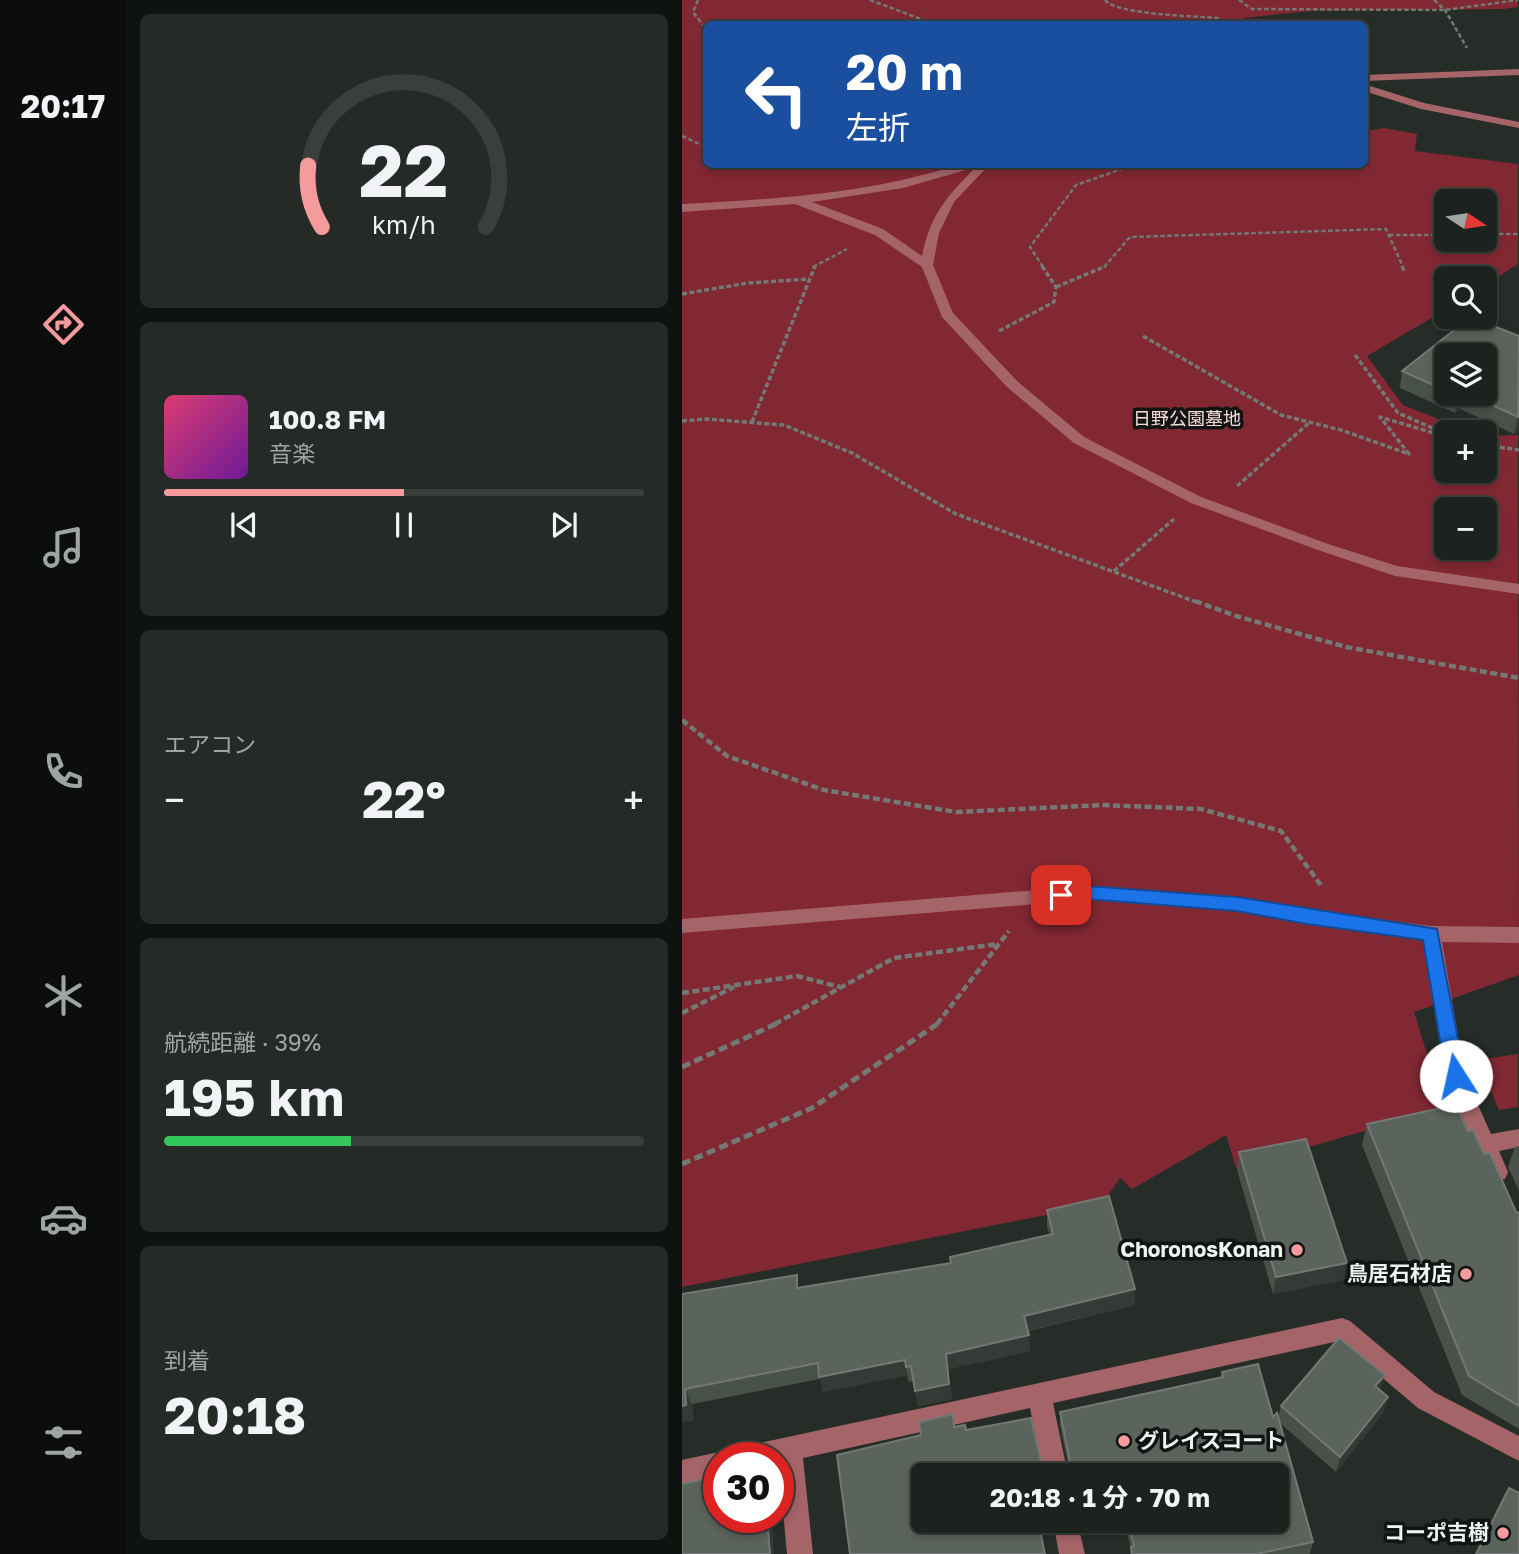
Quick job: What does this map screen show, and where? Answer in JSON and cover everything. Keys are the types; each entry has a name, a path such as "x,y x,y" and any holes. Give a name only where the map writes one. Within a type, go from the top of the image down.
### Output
{"street":[{"path":"1368,78 1518,72"},
{"path":"1368,89 1393,99 1444,112 1518,125"},
{"path":"682,208 797,200 925,179 960,168"},
{"path":"981,168 949,201 933,233 927,264 947,314 1012,384 1079,440 1196,500 1395,571 1518,589"},
{"path":"797,200 879,232 927,264"},
{"path":"682,926 1087,893 1237,904 1431,934 1518,935"},
{"path":"1431,934 1456,1076 1504,1190"},
{"path":"1485,1145 1518,1138"},
{"path":"794,1447 1342,1329 1426,1400 1518,1449"},
{"path":"1039,1394 1053,1463"},
{"path":"682,1472 703,1467"},
{"path":"794,1490 800,1554"},
{"path":"1068,1533 1072,1554"}],"path":[{"path":"698,0 693,12 703,25"},
{"path":"870,0 918,21"},
{"path":"1105,0 1108,4 1134,11 1223,21"},
{"path":"1239,0 1252,9 1445,10 1518,0"},
{"path":"1434,0 1445,10 1483,75"},
{"path":"682,136 703,146"},
{"path":"975,344 1054,302 1056,287 1030,247 1076,185 1125,168"},
{"path":"1056,287 1103,269 1130,237 1386,229 1405,273"},
{"path":"752,422 814,266 879,232"},
{"path":"1498,234 1518,234"},
{"path":"1390,236 1434,235"},
{"path":"682,294 748,283 809,279"},
{"path":"1143,336 1281,415 1341,430 1409,454 1380,417 1434,432"},
{"path":"1355,355 1398,413 1434,430"},
{"path":"682,421 784,425 852,453 956,514 1236,616 1346,648 1518,678"},
{"path":"1214,506 1310,422"},
{"path":"1497,447 1518,450"},
{"path":"1114,571 1196,500"},
{"path":"682,720 727,756 824,790 956,812 1102,805 1201,809 1281,831 1348,923"},
{"path":"682,1164 812,1108 938,1024 1036,898"},
{"path":"682,1067 776,1024 894,958 999,944"},
{"path":"682,993 797,976 841,987"},
{"path":"682,1013 738,985"}],"green space":[{"name":"日野公園墓地","path":"682,0 1518,0 1518,7 1504,9 1309,11 1235,21 703,21 703,168 1368,168 1368,131 1384,128 1417,134 1415,151 1518,164 1518,264 1497,277 1497,266 1434,266 1434,317 1367,356 1403,405 1441,420 1434,420 1434,483 1497,483 1497,436 1518,435 1519,975 1414,1012 1444,1108 1236,1168 1226,1135 1132,1189 1120,1178 1102,1204 682,1287"},
{"path":"1518,1054 1518,1107 1499,1110 1478,1060"}],"building":[{"path":"1497,327 1519,336 1518,417 1494,406 1497,406 1497,343 1438,343 1456,329"},
{"path":"1434,346 1434,385 1402,371"},
{"name":"鳥居石材店","path":"1456,1105 1468,1131 1473,1130 1484,1154 1490,1153 1516,1212 1519,1213 1519,1406 1469,1376 1367,1124"},
{"name":"ChoronosKonan","path":"1306,1139 1347,1263 1276,1277 1239,1152"},
{"path":"1109,1196 1135,1289 1024,1316 1029,1335 946,1354 949,1384 915,1391 911,1366 906,1367 905,1360 819,1377 818,1363 685,1389 686,1405 682,1406 682,1294 797,1275 797,1288 951,1263 950,1257 1053,1234 1047,1210"},
{"path":"1339,1338 1385,1375 1375,1386 1388,1397 1340,1457 1281,1406"},
{"path":"1258,1364 1273,1417 1277,1413 1313,1542 1256,1554 1132,1554 1131,1547 1134,1546 1130,1533 1289,1533 1289,1463 1069,1463 1060,1412 1223,1377 1222,1372"},
{"path":"953,1414 954,1427 965,1425 966,1430 1031,1418 1042,1463 911,1463 911,1533 1041,1533 1045,1554 850,1554 837,1455 921,1435 919,1422"},
{"path":"703,1479 703,1533 768,1533 770,1554 682,1554 682,1484"},
{"name":"コーポ吉樹","path":"1509,1488 1519,1493 1519,1554 1476,1554"}],"place":[{"name":"ChoronosKonan","path":"1297,1250"},
{"name":"鳥居石材店","path":"1466,1274"},
{"name":"グレイスコート","path":"1124,1441"},
{"name":"コーポ吉樹","path":"1503,1533"}],"route":[{"path":"1061,895 1087,893 1237,904 1307,917 1431,934 1456,1076"}]}
